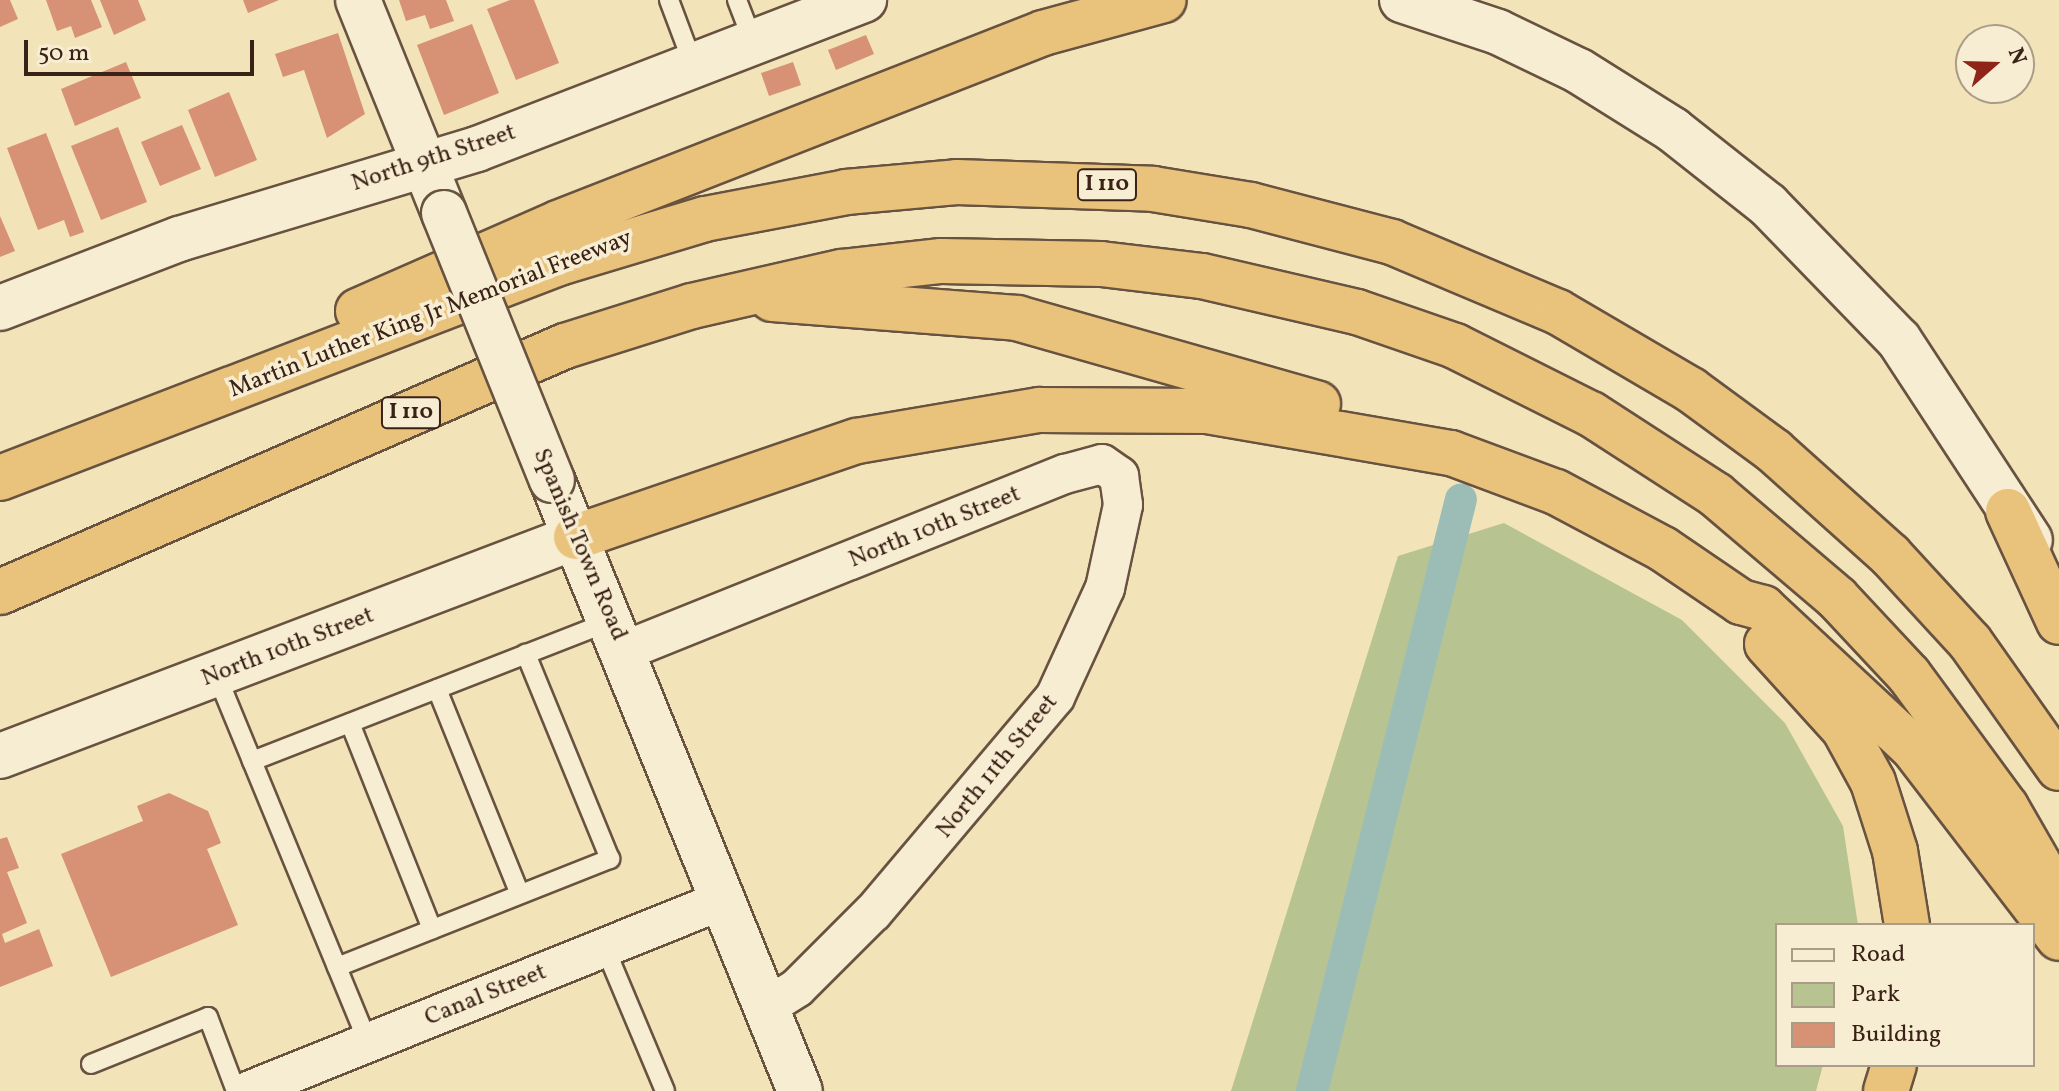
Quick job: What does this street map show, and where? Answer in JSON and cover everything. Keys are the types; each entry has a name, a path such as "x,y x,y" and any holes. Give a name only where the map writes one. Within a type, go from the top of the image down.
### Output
{"highway":[{"path":"0,467 587,212 1043,33 1164,0"},
{"name":"Martin Luther King Jr Memorial Freeway","path":"0,478 559,263 705,219 815,196 957,182 1153,189 1251,205 1392,242 1558,312 1691,390 1774,451 1890,555 1970,642 2059,768"},
{"name":"I 110","path":"0,592 97,554 565,346 734,296 841,272 929,262 1101,264 1270,289 1455,346 1657,454 1804,567 1874,635 1946,721 2059,899"},
{"path":"734,296 1017,318 1438,440 1451,453"},
{"path":"576,537 857,441 1039,410 1207,411 1451,453 1621,525 1741,602 1763,608 1883,716 2059,938"},
{"path":"2008,511 2059,622"},
{"path":"0,614 97,554"},
{"path":"1741,602 1749,624 1844,729 1873,782 1895,851 1907,923"},
{"path":"1886,1091 1893,1067"}],"main road":[{"name":"Spanish Town Road","path":"358,0 800,1091"},
{"name":"North 9th Street","path":"0,308 179,239 423,164 693,64 744,19 864,0"},
{"path":"1402,0 1498,32 1579,71 1673,130 1768,205 1899,340 2008,511 2059,581"},
{"name":"North 10th Street","path":"0,756 576,537"}],"street":[{"name":"North 10th Street","path":"617,636 1065,474 1102,464 1112,470"},
{"name":"North 11th Street","path":"767,1007 797,988 873,912 1055,697 1091,628 1118,540 1122,487 1112,470"},
{"name":"Canal Street","path":"248,1091 723,900"}],"lane":[{"path":"669,0 693,64"},
{"path":"252,761 526,654 617,636"},
{"path":"337,967 610,859 526,654"},
{"path":"217,676 368,1043"},
{"path":"437,689 520,894"},
{"path":"350,723 432,929"},
{"path":"605,948 665,1091"},
{"path":"91,1064 208,1017 236,1091"}],"green space":[{"path":"1504,523 1682,620 1785,723 1843,826 1858,923 1775,923 1775,1067 1822,1067 1816,1091 1231,1091 1398,556"}],"building":[{"path":"0,0 10,0 18,19 0,27"},
{"path":"46,0 91,0 102,27 75,38 71,26 57,31"},
{"path":"100,0 138,0 146,20 114,35"},
{"path":"243,0 279,0 248,13"},
{"path":"399,0 446,0 454,21 430,29 425,15 406,21"},
{"path":"510,0 534,0 559,63 516,80 487,9"},
{"path":"472,24 499,93 444,115 417,45"},
{"path":"338,33 365,114 327,138 304,70 283,77 275,54"},
{"path":"866,35 874,54 836,70 828,50"},
{"path":"126,62 141,98 75,126 61,89"},
{"path":"793,62 801,85 769,96 761,73"},
{"path":"229,92 257,160 215,177 188,110"},
{"path":"182,125 201,169 160,186 141,142"},
{"path":"118,127 147,202 101,220 71,146"},
{"path":"46,133 84,232 70,237 64,220 38,230 7,148"},
{"path":"0,216 15,251 0,257"},
{"path":"169,793 208,811 221,843 207,849 238,925 111,977 61,854 143,821 137,806"},
{"path":"7,837 19,868 7,872 27,923 2,934 5,943 39,929 53,966 0,987 0,839"}],"waterway":[{"path":"1312,1091 1461,499"}]}
